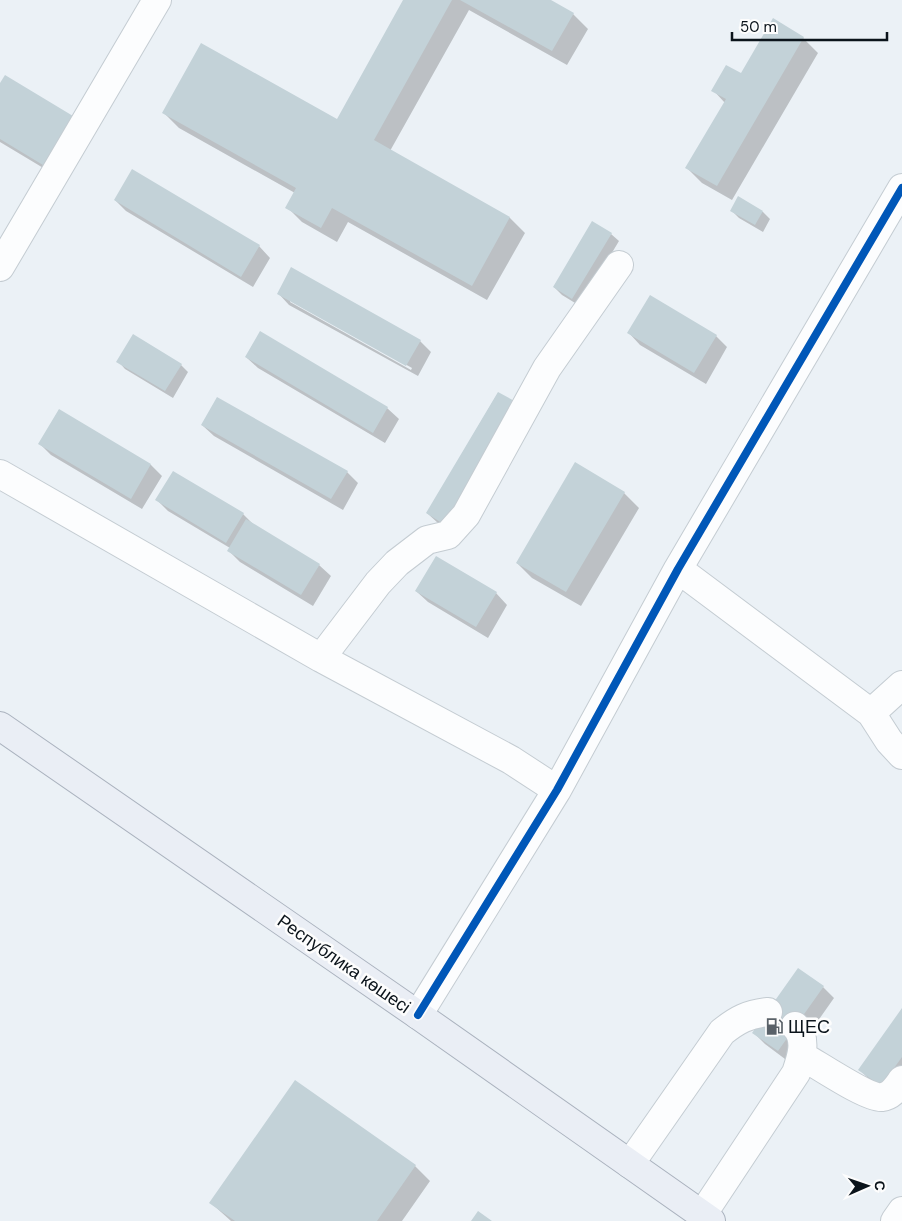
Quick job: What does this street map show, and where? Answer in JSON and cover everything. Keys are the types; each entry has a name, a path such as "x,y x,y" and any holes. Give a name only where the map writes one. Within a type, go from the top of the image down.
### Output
{"main road":[{"name":"Республика көшесі","path":"0,726 418,1014 706,1218"}],"street":[{"path":"0,267 157,0"},
{"path":"418,1014 557,790 678,569 902,188"},
{"path":"321,658 378,583 397,563 427,540 448,535 466,515 547,368 619,264"},
{"path":"0,474 321,658 511,760 557,790"},
{"path":"678,569 871,714 889,741 902,755"},
{"path":"871,714 902,685"},
{"path":"630,1164 722,1032 735,1022 750,1015 768,1012"},
{"path":"706,1218 796,1073 802,1056 803,1046 799,1030 795,1026"},
{"path":"802,1056 864,1093 876,1098 884,1097 894,1091 902,1080"},
{"path":"896,1221 902,1211"}],"building":[{"path":"403,0 452,0 374,140 510,217 472,286 332,208 321,228 285,208 296,188 162,113 201,43 337,119"},
{"path":"460,0 551,0 574,13 552,51"},
{"path":"773,18 804,37 717,186 685,168 726,99 711,91 726,65 741,73"},
{"path":"5,75 73,116 43,165 0,139 0,83"},
{"path":"132,169 260,245 241,277 114,200"},
{"path":"738,196 763,211 755,225 730,211"},
{"path":"592,221 612,233 572,299 553,287"},
{"path":"291,267 421,340 406,366 277,294"},
{"path":"650,295 717,335 694,373 627,333"},
{"path":"260,331 388,407 373,433 245,357"},
{"path":"133,334 182,364 165,391 116,362"},
{"path":"498,392 518,403 445,525 426,513"},
{"path":"217,397 348,471 331,499 201,425"},
{"path":"59,409 151,464 131,499 38,444"},
{"path":"575,462 625,492 566,592 516,563"},
{"path":"173,471 244,513 226,543 155,500"},
{"path":"246,519 320,564 301,595 227,551"},
{"path":"436,556 497,592 476,627 415,591"},
{"path":"798,968 824,986 778,1051 752,1033"},
{"path":"902,1008 902,1057 881,1086 858,1070"},
{"path":"295,1080 416,1165 377,1221 235,1221 209,1203"},
{"path":"478,1211 492,1221 471,1221"}],"cycle path":[{"path":"418,1015 557,790 678,569 902,188"}],"place":[{"name":"ЩЕС","path":"774,1027"}]}
